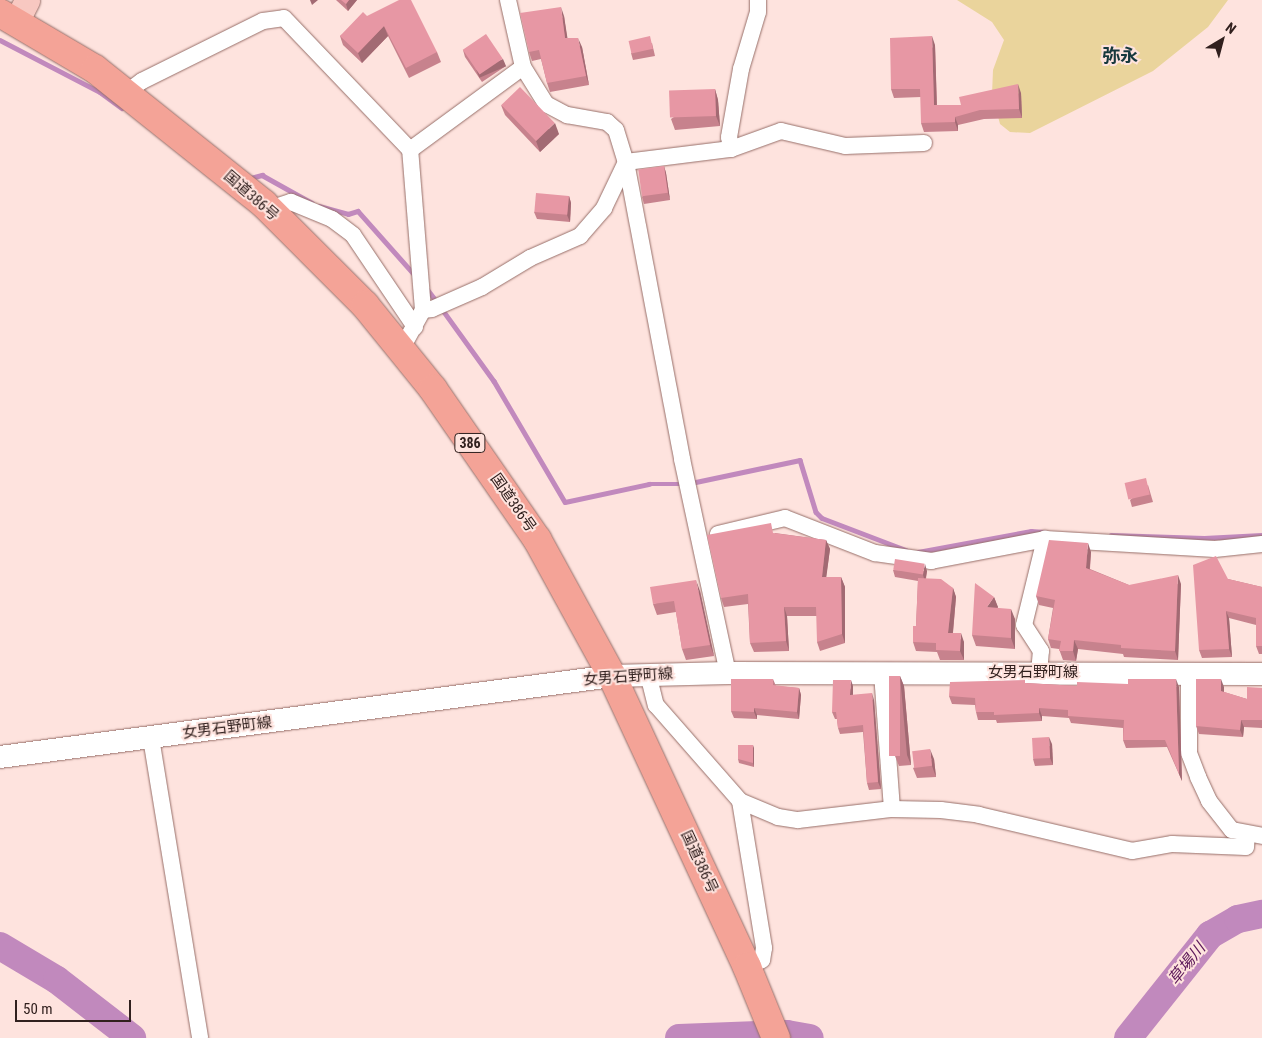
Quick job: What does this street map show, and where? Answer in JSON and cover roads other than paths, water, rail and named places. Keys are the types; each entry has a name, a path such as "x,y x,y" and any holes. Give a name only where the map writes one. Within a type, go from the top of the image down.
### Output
{"highway":[{"name":"国道386号","path":"14,11 126,93 269,209 365,305 433,389 537,538 612,676 747,966 776,1038"}],"main road":[{"name":"女男石野町線","path":"0,757 612,676 728,673 1262,674"}],"street":[{"path":"508,0 523,67 546,104 567,115 607,122 616,130 626,162 699,537 728,673"},
{"path":"730,149 729,137 741,69 758,12 758,0"},
{"path":"126,93 142,81 263,21 284,18 410,150 423,310 401,350"},
{"path":"410,150 523,67"},
{"path":"626,162 730,149 780,131 845,146 924,144"},
{"path":"423,310 432,309 482,287 530,258 580,236 604,208 626,162"},
{"path":"269,209 291,202 332,219 353,235 415,326"},
{"path":"699,537 785,518 875,553 931,561 1045,539 1215,550 1262,544"},
{"path":"1039,673 1041,651 1024,626 1045,539"},
{"path":"882,673 892,809"},
{"path":"648,674 656,704 740,801 778,817 798,820 892,809 979,816 1132,851 1172,844 1246,847 1254,835 1232,830 1209,801 1189,753 1189,674"},
{"path":"151,738 200,1038"},
{"path":"740,801 764,948 762,960 747,966"}],"waterway":[{"path":"0,40 100,92 122,108"},
{"path":"247,179 262,175 312,203"},
{"path":"319,206 348,214 358,211 414,274"},
{"path":"427,289 438,303"},
{"path":"442,309 494,381 565,502 649,484 683,484"},
{"path":"691,483 800,460 816,512 822,518 906,550"},
{"path":"918,552 1031,531 1044,532"},
{"path":"1111,535 1204,538 1262,535"},
{"name":"草場川","path":"1128,1038 1210,935 1238,919 1262,914"},
{"name":"草場川","path":"0,946 57,980 132,1038"},
{"name":"草場川","path":"679,1038 787,1034 810,1038"}],"district":[{"name":"弥永","path":"1120,56"}]}
